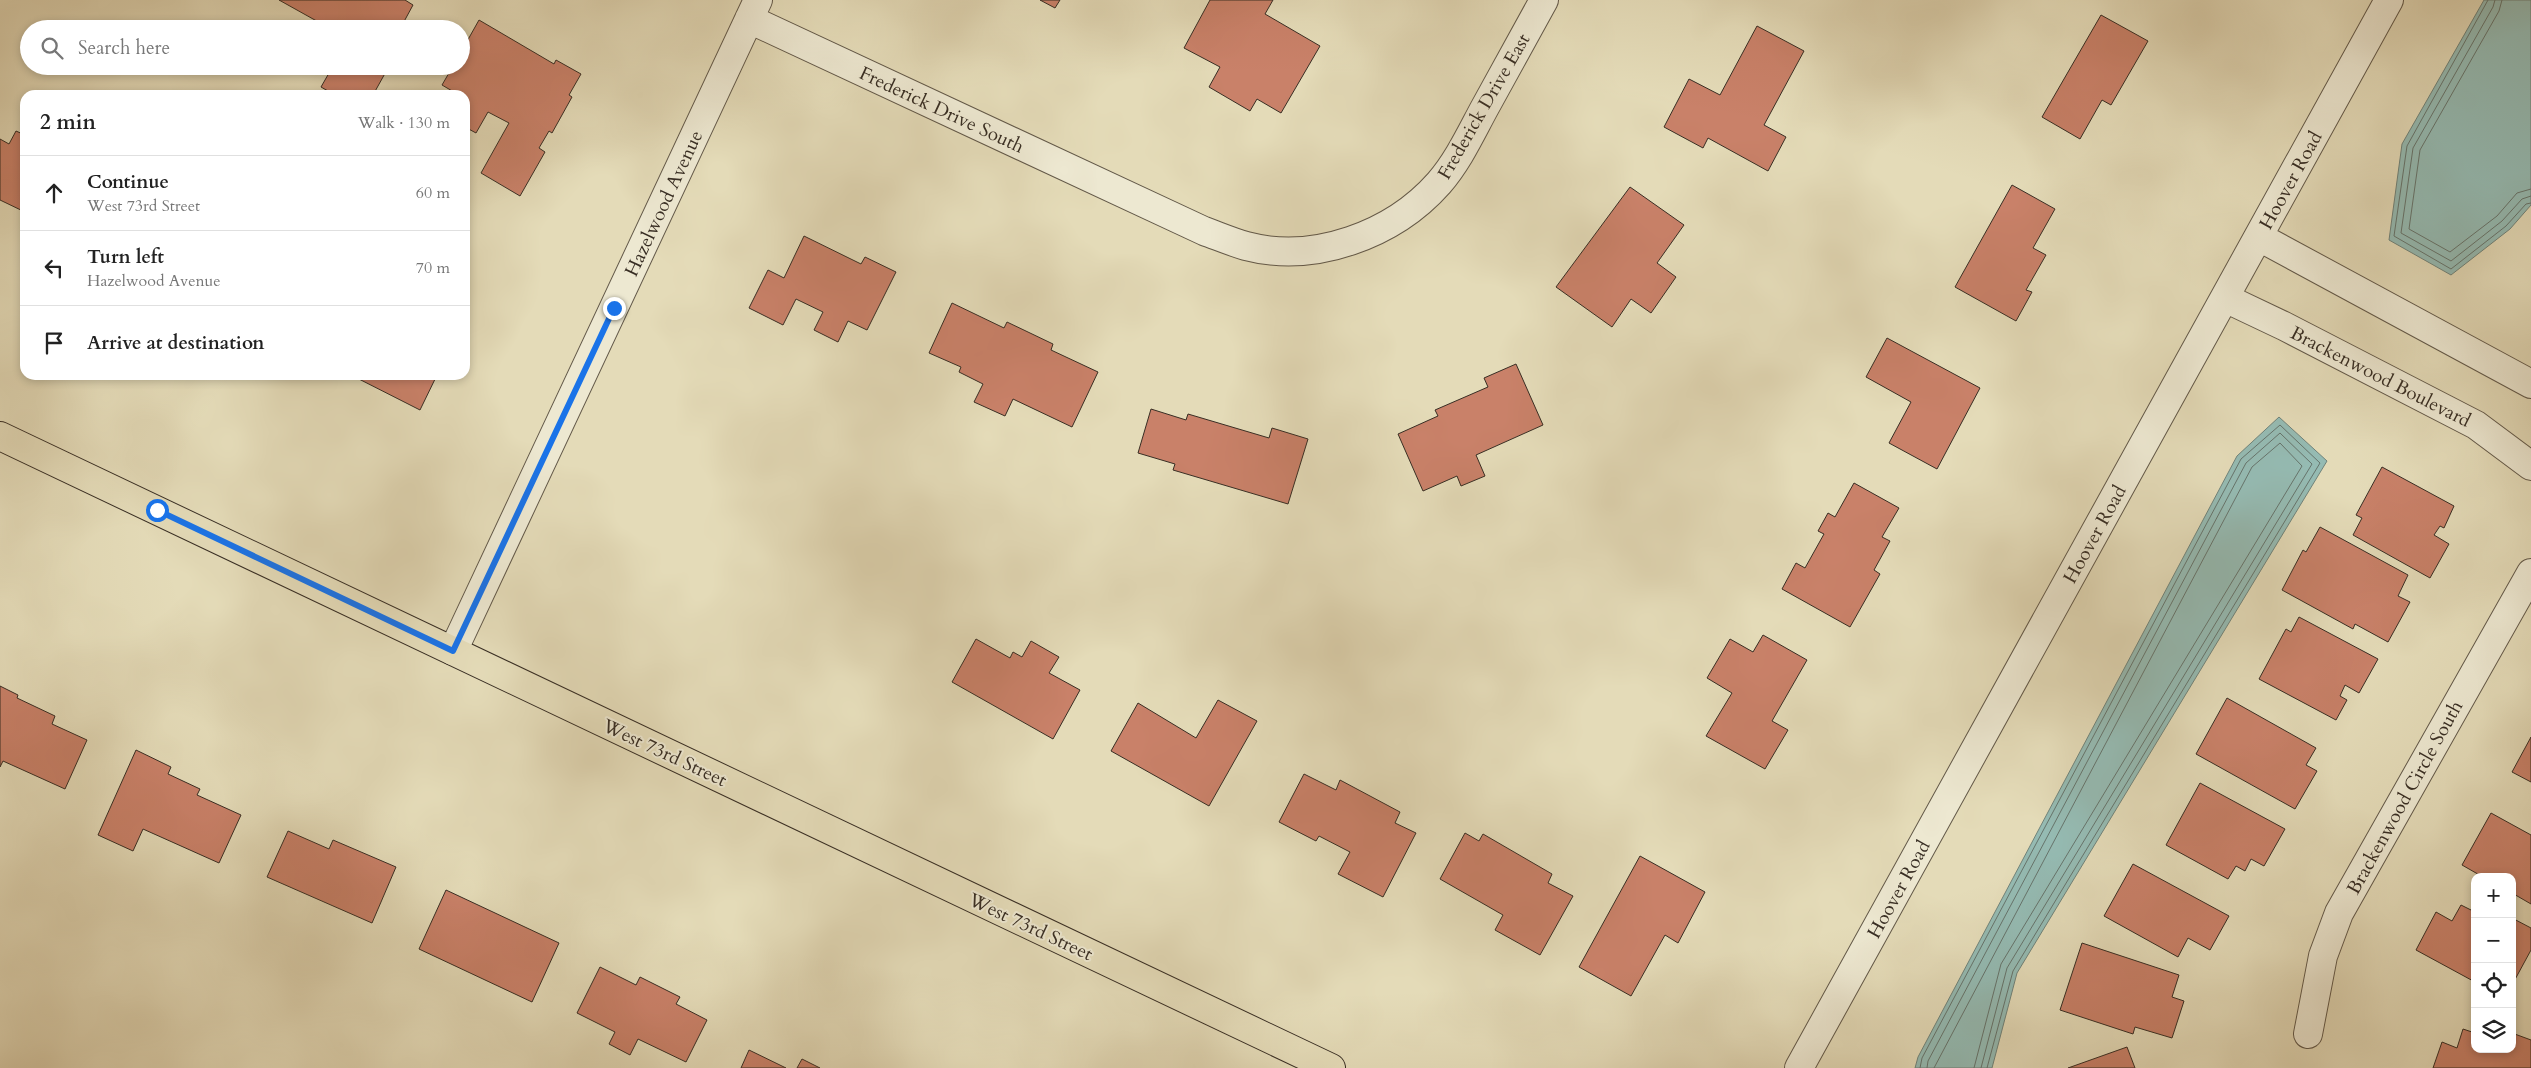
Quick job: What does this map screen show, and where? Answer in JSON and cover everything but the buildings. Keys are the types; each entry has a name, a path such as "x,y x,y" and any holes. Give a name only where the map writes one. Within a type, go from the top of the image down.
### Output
{"main road":[{"name":"West 73rd Street","path":"0,436 1331,1068"}],"street":[{"name":"Frederick Drive East","path":"1135,199 1204,231 1247,246 1278,250 1324,248 1355,240 1381,229 1417,204 1449,170 1544,0"},
{"name":"Hoover Road","path":"1799,1068 2388,0"},
{"name":"Frederick Drive South","path":"751,7 1135,199"},
{"name":"Hazelwood Avenue","path":"453,651 751,7"},
{"path":"2259,237 2531,384"},
{"name":"Brackenwood Boulevard","path":"2224,298 2284,326 2476,425 2531,466"},
{"name":"Brackenwood Circle South","path":"2308,1034 2323,956 2339,914 2531,573"}],"water":[{"path":"2484,0 2531,0 2531,205 2510,229 2451,275 2389,240 2402,144"},
{"path":"2279,417 2327,461 2017,973 1992,1068 1915,1068 1918,1057 2237,456"}],"route":[{"path":"157,510 453,651 614,308"}]}
